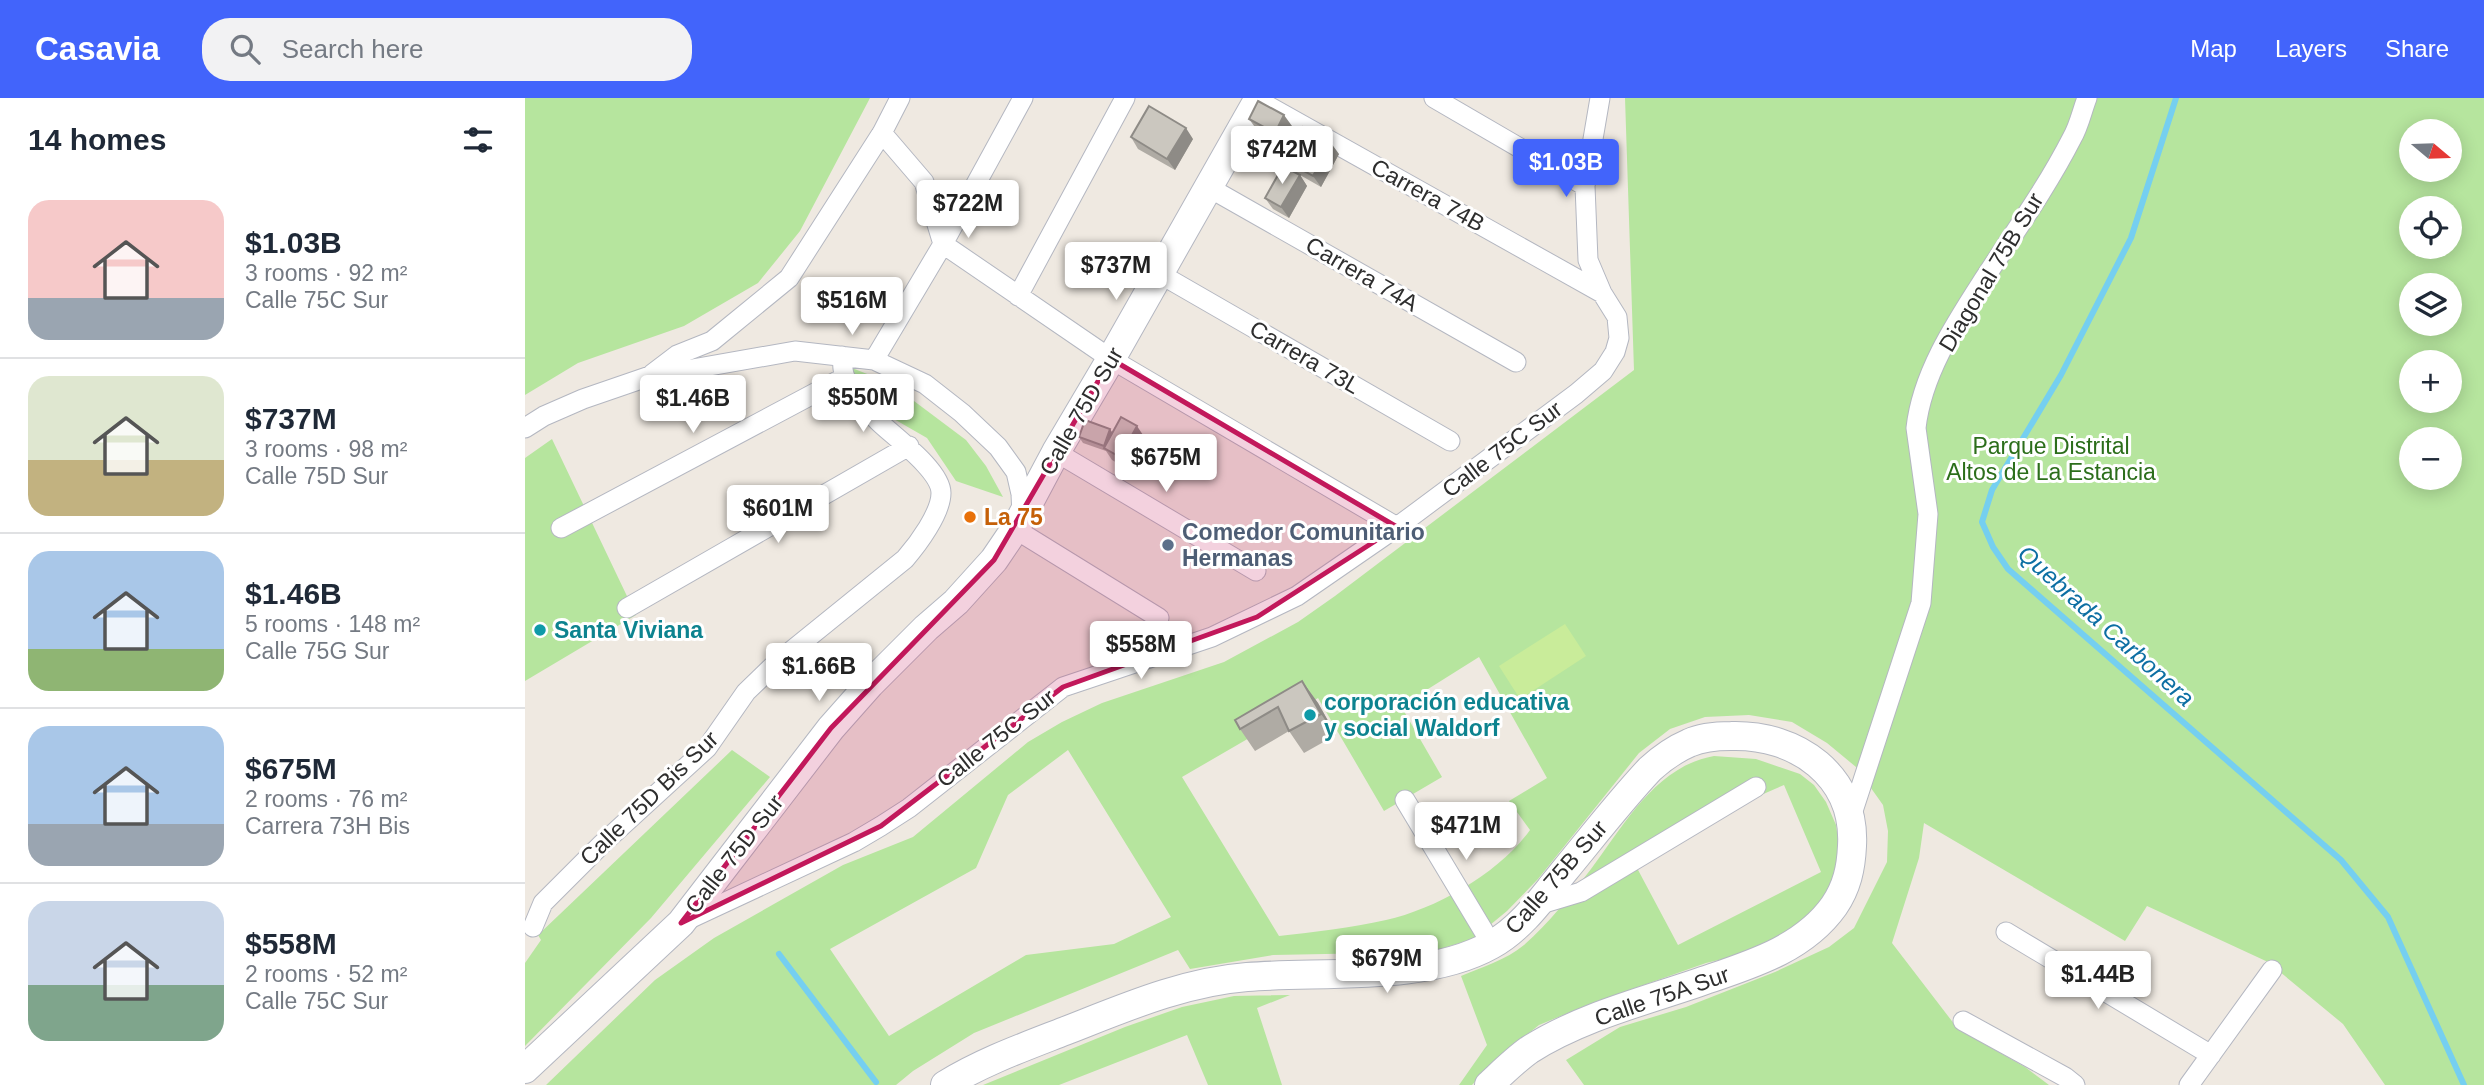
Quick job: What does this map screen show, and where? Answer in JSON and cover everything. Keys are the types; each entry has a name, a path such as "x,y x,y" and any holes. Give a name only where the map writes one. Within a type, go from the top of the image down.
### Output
{"street":[{"path":"647,377 677,355 712,341 789,278 900,98"},
{"path":"874,360 943,244 1023,98"},
{"path":"1018,296 1125,98"},
{"path":"1434,98 1585,186"},
{"name":"Calle 75C Sur","path":"525,1069 681,923 854,842 881,826 909,808 1063,687 1212,637 1297,596 1398,527 1576,394 1602,371 1615,352 1619,338 1617,317 1602,293 1588,260 1585,186 1600,98"},
{"name":"Diagonal 75B Sur","path":"1851,817 1921,603 1928,514 1916,428 1925,390 1953,328 2073,136 2087,98"},
{"name":"Calle 75D Sur","path":"681,923 831,728 870,684 975,582 1019,523 1056,452 1160,274 1257,99"},
{"name":"Carrera 74B","path":"1257,99 1602,293"},
{"path":"881,132 924,182 943,244 1111,359 1398,527"},
{"name":"Carrera 74A","path":"1209,187 1516,362"},
{"name":"Carrera 73L","path":"1160,274 1450,441"},
{"path":"525,428 544,416 583,399 647,377 795,351 874,360 925,384 962,413 998,447 1016,472 1021,494 1019,523 1159,618"},
{"path":"627,608 909,446 876,419 845,377 842,356"},
{"path":"561,528 845,377"},
{"name":"Calle 75D Bis Sur","path":"533,927 543,903 602,844 707,748 746,692 774,665 905,559 926,531 941,494 938,482 909,446"},
{"path":"1056,452 1256,571"},
{"name":"Calle 75B Sur","path":"945,1085 1010,1053 1134,1004 1192,986 1248,976 1406,969 1452,960 1492,945 1523,921 1537,906 1637,782 1661,758 1691,742 1707,738 1759,736 1802,753 1829,774 1843,794 1851,817"},
{"path":"1537,906 1581,892 1756,787"},
{"path":"1405,800 1492,945"},
{"name":"Calle 75A Sur","path":"1489,1085 1530,1050 1556,1035 1740,968 1785,949 1803,938 1834,906 1846,884 1851,869 1851,817"},
{"path":"2006,932 2211,1055"},
{"path":"2189,1085 2272,970"},
{"path":"1963,1021 2075,1085"}],"highlighted area":[{"path":"1111,359 1397,527 1257,617 1063,687 881,826 681,923 831,728 994,560"}],"green space":[{"path":"525,98 870,98 800,231 758,283 684,326 578,363 525,395"},
{"name":"Parque Distrital Altos de La Estancia","path":"1625,98 2484,98 2484,1085 2385,1085 2343,1024 2268,962 2147,906 2125,941 1924,823 1919,858 1892,943 1958,1029 2025,1067 2049,1085 1584,1085 1566,1060 1620,1027 1686,1007 1775,972 1829,947 1854,928 1887,862 1888,831 1883,805 1856,767 1827,743 1792,722 1749,715 1705,717 1670,729 1639,753 1538,879 1507,911 1473,939 1430,952 1273,955 1190,969 1178,950 974,1033 913,1071 896,1085 546,1085 655,980 714,938 843,865 913,837 1028,742 1102,703 1224,662 1298,622 1634,370","holes":["1479,657 1547,778 1509,801 1530,830 1485,874 1426,907 1373,923 1279,936 1182,777 1318,698 1384,811 1442,777 1401,706","1068,750 1171,917 1114,944 1026,955 889,1036 830,949 976,868 1008,795"]},
{"path":"852,368 890,383 966,440 986,466 1003,497 956,481 927,438 873,407 857,393"},
{"path":"552,439 636,615 525,681 525,458"},
{"path":"1565,624 1586,656 1520,699 1499,666"},
{"path":"732,750 770,777 651,918 525,1046 525,963 541,940 538,935"},
{"path":"1714,756 1756,759 1800,774 1814,785 1826,802 1836,825 1839,845 1840,865 1824,900 1803,923 1744,954 1706,963 1539,1025 1500,1056 1472,1085 1459,1085 1487,1045 1461,976 1502,959 1524,945 1568,899 1643,800 1675,772 1693,762","holes":["1784,785 1821,872 1678,945 1637,868 1729,809"]},
{"path":"1290,995 1257,1008 1282,1085 1208,1085 1187,1035 1059,1085 983,1085 1125,1027 1182,1007 1234,996"}],"building":[{"path":"1258,101 1284,115 1275,133 1249,119"},
{"path":"1149,106 1186,128 1167,159 1131,137"},
{"path":"1303,127 1331,143 1313,176 1284,160"},
{"path":"1283,166 1300,175 1281,207 1265,198"},
{"path":"1121,417 1137,426 1120,457 1104,448"},
{"path":"1085,420 1110,429 1104,446 1079,437"},
{"path":"1302,681 1321,714 1289,731 1278,707 1240,729 1235,720"}],"waterway":[{"name":"Quebrada Carbonera","path":"2176,98 2131,238 2061,375 1992,490 1982,522 1993,547 2008,569 2341,860 2388,917 2464,1085"},
{"path":"779,954 876,1082"}],"place":[{"name":"La 75","path":"970,517"},
{"name":"Comedor Comunitario Hermanas","path":"1168,545"},
{"name":"Santa Viviana","path":"540,630"},
{"name":"corporación educativa y social Waldorf","path":"1310,715"}]}
